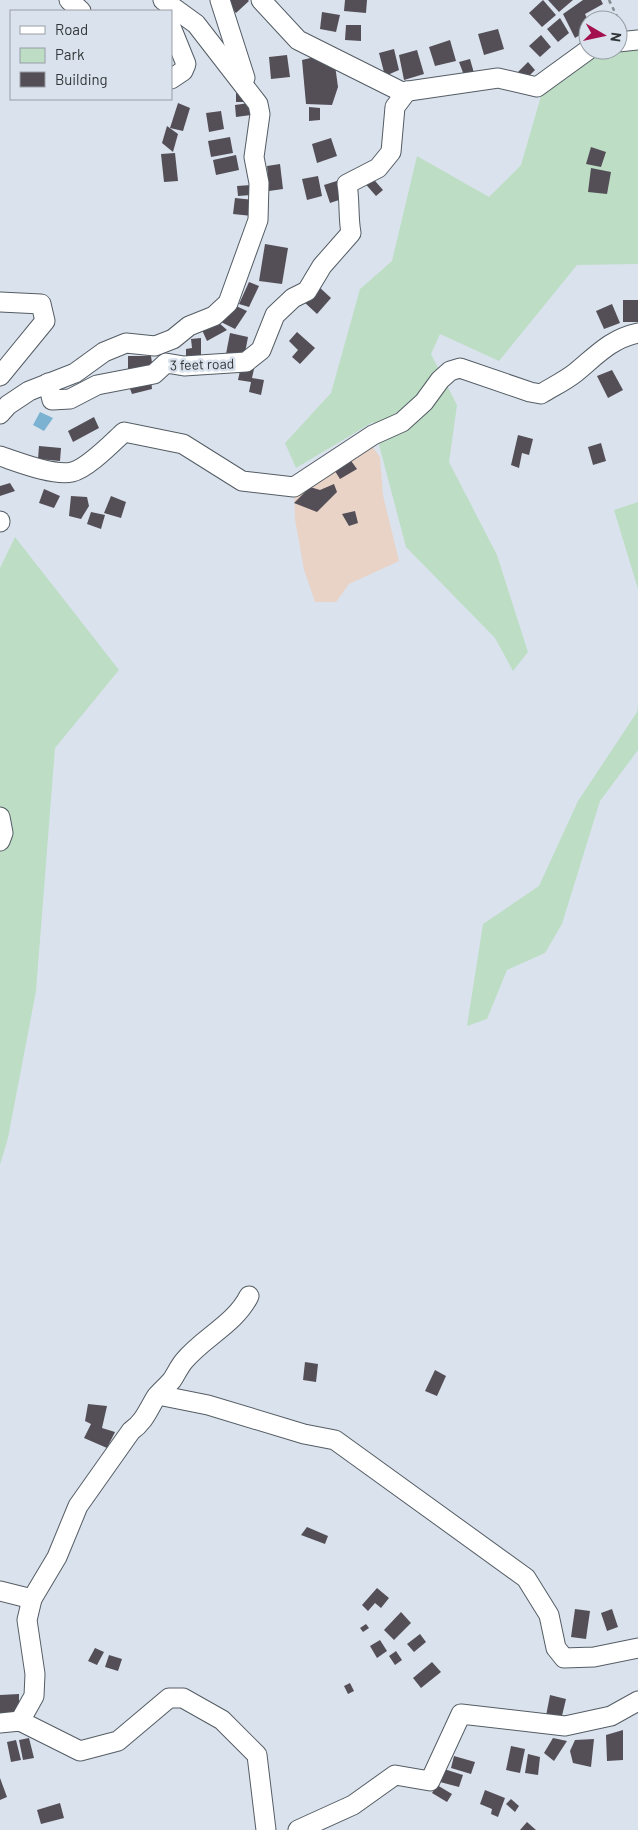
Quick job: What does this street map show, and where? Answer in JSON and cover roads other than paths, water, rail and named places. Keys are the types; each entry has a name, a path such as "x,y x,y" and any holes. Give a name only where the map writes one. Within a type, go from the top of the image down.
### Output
{"street":[{"path":"69,0 80,10"},
{"path":"220,0 248,89"},
{"path":"261,0 298,40 402,92 498,78 537,88 578,57"},
{"path":"0,414 8,405 29,391 75,373 104,352 126,343 155,346 173,339 188,326 214,316 228,303 258,220 259,183 254,157 260,114 258,104 196,24 165,5"},
{"path":"172,29 186,64 183,71 172,78"},
{"name":"3 feet road","path":"48,383 52,400 70,398 97,385 130,381 154,374 166,363 193,366 246,362 260,350 275,315 293,298 308,291 322,266 351,233 348,218 350,202 348,184 378,168 391,152 394,107 407,91"},
{"path":"0,302 41,304 44,321 0,376"},
{"path":"0,456 44,469 71,472 80,469 124,432 183,444 242,481 294,487 373,435 402,422 424,402 440,380 450,371 460,368 541,394 574,373 598,351 619,338 638,333"},
{"path":"0,817 3,833 0,841"},
{"path":"20,1721 34,1696 35,1674 26,1620 32,1599 57,1556 82,1498 131,1431 141,1424 158,1395 194,1349 223,1327 246,1303 250,1296"},
{"path":"158,1395 208,1405 304,1434 335,1440 526,1578 549,1615 556,1648 564,1658 594,1657 638,1648"},
{"path":"0,1591 32,1599"},
{"path":"0,1723 20,1721 80,1750 118,1741 169,1698 183,1698 222,1720 257,1755 266,1830"},
{"path":"298,1830 352,1805 395,1775 430,1781 461,1714 565,1726 611,1716 638,1701"}],"water":[{"path":"40,412 53,418 44,431 33,425"}]}
